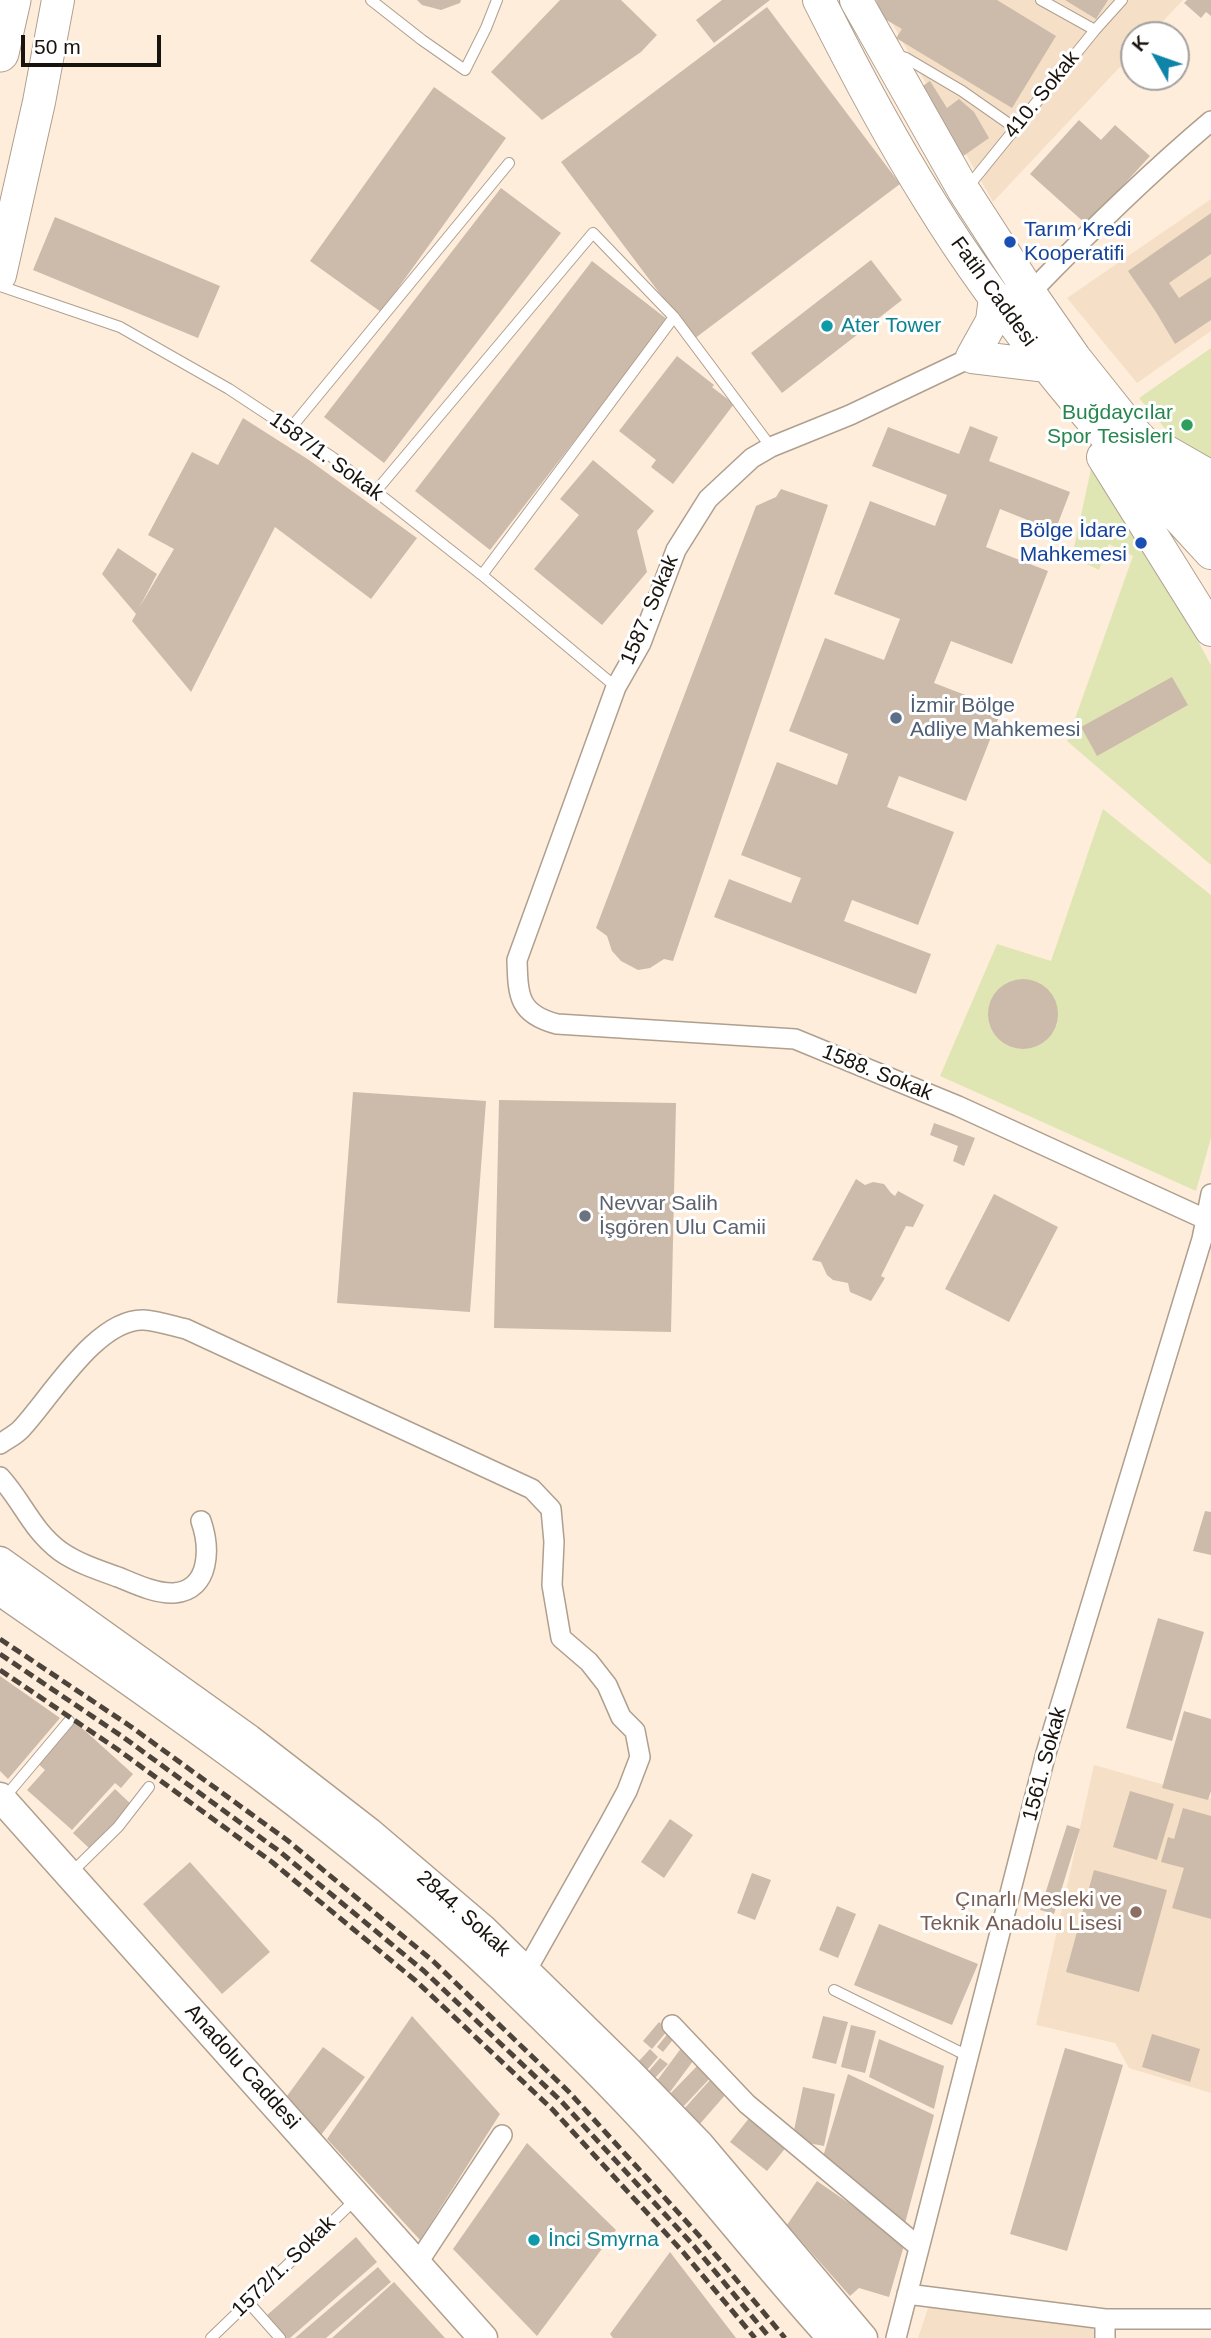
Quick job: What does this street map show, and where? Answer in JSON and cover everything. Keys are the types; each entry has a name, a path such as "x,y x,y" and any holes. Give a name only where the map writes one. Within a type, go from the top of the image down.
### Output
{"highway":[{"path":"0,53 12,0"}],"main road":[{"path":"0,275 39,102 58,0"},
{"name":"Fatih Caddesi","path":"819,0 861,82 930,202 995,297 1114,448 1211,553"},
{"name":"Fatih Caddesi","path":"856,0 964,191 1030,293 1075,358 1134,432 1211,516"},
{"path":"995,297 992,321 972,357 1047,366 1211,630"},
{"path":"1134,432 1211,477"},
{"name":"2844. Sokak","path":"0,1561 248,1739 358,1824 484,1930 699,2144 863,2338"},
{"name":"2844. Sokak","path":"0,1591 151,1697 316,1819 414,1900 498,1975 581,2055 676,2155 832,2338"},
{"name":"Anadolu Caddesi","path":"1,1799 483,2338"}],"street":[{"path":"1030,293 1100,220 1211,121"},
{"name":"1587. Sokak","path":"527,1012 518,990 517,960 616,687 641,643 676,550 708,499 752,458 771,447 850,415 972,357"},
{"name":"1588. Sokak","path":"527,1012 557,1024 795,1039 958,1106 1205,1219"},
{"name":"1561. Sokak","path":"896,2338 1046,1753 1207,1239 1205,1219 1211,1194"},
{"path":"0,1444 20,1431 102,1336 122,1323 143,1320 186,1329 532,1489 551,1509 555,1542 552,1585 561,1638 589,1662 607,1685 621,1717 635,1731 640,1756 627,1790 608,1826 526,1971"},
{"path":"0,1477 13,1492 41,1536 63,1553 146,1588 174,1593 192,1588 204,1573 207,1551 201,1521"},
{"path":"672,2025 747,2104 919,2247"},
{"path":"417,2263 502,2135"},
{"path":"907,2294 1105,2329 1211,2319"}],"lane":[{"path":"371,0 465,70 497,0"},
{"path":"1041,0 1094,30"},
{"name":"410. Sokak","path":"964,191 1094,30 1122,0"},
{"path":"886,57 896,55 906,58 962,91 1014,128"},
{"path":"290,429 509,163"},
{"path":"376,491 593,233 674,317 771,447"},
{"name":"1587/1. Sokak","path":"0,286 120,327 290,429 376,491 616,687"},
{"path":"482,575 674,317"},
{"path":"1,1799 69,1721"},
{"path":"70,1875 118,1827 149,1787"},
{"path":"834,1990 968,2056"},
{"name":"1572/1. Sokak","path":"211,2338 357,2197"},
{"path":"248,2302 280,2338"}],"shaded area":[{"path":"879,0 1183,0 1163,21 1120,21 1120,67 993,202"},
{"path":"1211,199 1211,331 1137,383 1067,298"},
{"name":"Çınarlı Mesleki ve Teknik Anadolu Lisesi","path":"1094,1765 1211,1798 1211,2093 1129,2068 1115,2043 1036,2025"},
{"path":"929,2305 1098,2327 1097,2338 918,2338"}],"green space":[{"name":"Buğdaycılar Spor Tesisleri","path":"1211,348 1211,466 1186,453 1139,398"},
{"path":"1091,469 1175,599 1211,665 1211,865 1067,741 1133,556 1109,544 1099,570 1072,557"},
{"path":"1103,809 1211,895 1211,1138 1196,1191 940,1076 997,944 1051,961"}],"building":[{"path":"417,0 461,0 460,3 441,10 422,5"},
{"path":"560,0 621,0 657,35 641,52 542,120 491,72"},
{"path":"722,0 770,0 714,43 696,20"},
{"path":"876,0 997,0 1056,36 1012,108 896,38 902,29 883,18"},
{"path":"1065,0 1108,0 1096,19"},
{"path":"1187,0 1211,0 1211,16 1206,12 1201,18 1184,3"},
{"path":"767,7 900,184 694,339 561,162"},
{"path":"930,81 947,108 959,99 974,112 989,138 959,159 914,92"},
{"path":"434,87 506,138 381,312 310,261"},
{"path":"1079,120 1101,140 1115,125 1150,156 1087,225 1030,174"},
{"path":"501,188 561,233 384,463 324,417"},
{"path":"1211,213 1211,254 1169,283 1179,298 1211,277 1211,320 1175,344 1128,271"},
{"path":"55,217 220,286 198,338 33,270"},
{"name":"Ater Tower","path":"871,260 902,300 782,393 751,353"},
{"path":"592,261 668,320 490,550 415,491"},
{"path":"677,356 734,404 673,484 651,467 656,460 619,431"},
{"path":"243,418 309,460 417,538 371,599 275,527 191,692 132,621 136,614 102,574 118,548 157,574 139,608 174,549 148,535 192,452 218,465"},
{"name":"İzmir Bölge Adliye Mahkemesi","path":"970,426 998,437 989,461 1070,492 1055,531 1000,509 986,547 1048,571 1012,664 951,641 934,683 1002,709 966,801 899,776 887,807 954,832 918,925 852,900 844,921 931,954 916,994 714,917 729,879 791,903 801,878 741,855 777,762 837,785 848,754 789,731 825,638 884,660 900,619 834,594 870,501 935,526 947,495 872,466 888,427 959,454"},
{"path":"593,460 654,511 637,531 647,572 602,625 534,569 579,515 560,499"},
{"path":"781,489 828,505 673,961 664,959 650,968 638,970 621,961 612,951 607,936 596,928 756,506 776,497"},
{"path":"1172,677 1188,705 1097,756 1081,727"},
{"path":"1023,979 1042,985 1052,995 1058,1014 1052,1033 1042,1043 1023,1049 1004,1043 994,1033 988,1014 994,995 1004,985"},
{"path":"353,1092 486,1101 470,1312 337,1303"},
{"name":"Nevvar Salih İşgören Ulu Camii","path":"499,1100 676,1103 671,1332 494,1328"},
{"path":"934,1123 975,1138 964,1166 953,1161 958,1146 930,1135"},
{"path":"856,1179 865,1185 873,1182 884,1184 895,1196 898,1191 924,1205 913,1227 906,1226 881,1276 885,1278 871,1301 850,1292 848,1283 833,1280 827,1275 821,1262 812,1260"},
{"path":"994,1194 1058,1227 1009,1322 945,1289"},
{"path":"1205,1511 1211,1512 1211,1555 1193,1551"},
{"path":"1158,1618 1204,1632 1172,1741 1126,1728"},
{"path":"0,1676 60,1718 8,1779 0,1771"},
{"path":"1184,1711 1211,1719 1211,1791 1208,1800 1162,1788"},
{"path":"73,1720 133,1774 121,1788 115,1783 72,1830 27,1790 45,1770 35,1761"},
{"path":"115,1789 132,1805 90,1849 73,1833"},
{"path":"1130,1791 1174,1804 1157,1860 1113,1847"},
{"path":"1183,1808 1211,1816 1211,1919 1172,1908 1184,1868 1161,1862 1168,1837 1174,1839"},
{"path":"670,1819 693,1835 664,1878 641,1862"},
{"path":"1067,1825 1080,1829 1054,1914 1040,1910"},
{"path":"190,1862 270,1952 222,1994 143,1904"},
{"path":"1094,1870 1167,1890 1139,1992 1066,1972"},
{"path":"752,1873 771,1880 755,1920 737,1913"},
{"path":"837,1906 856,1914 838,1958 819,1950"},
{"path":"879,1924 978,1964 952,2025 854,1985"},
{"path":"412,2016 500,2114 420,2240 327,2139"},
{"path":"823,2016 848,2022 836,2064 812,2058"},
{"path":"659,2022 668,2030 652,2049 643,2041"},
{"path":"851,2025 876,2031 865,2073 841,2067"},
{"path":"669,2032 675,2037 663,2052 657,2047"},
{"path":"1152,2034 1200,2049 1190,2082 1142,2067"},
{"path":"879,2039 944,2066 934,2109 869,2077"},
{"path":"323,2047 365,2077 321,2135 287,2096"},
{"path":"682,2047 696,2057 670,2092 656,2082"},
{"path":"1065,2048 1123,2065 1067,2251 1010,2234"},
{"path":"650,2049 658,2057 647,2070 638,2062"},
{"path":"660,2058 668,2064 655,2078 648,2072"},
{"path":"699,2064 712,2076 682,2108 669,2095"},
{"path":"848,2074 934,2115 904,2227 822,2160"},
{"path":"710,2080 726,2094 699,2125 683,2110"},
{"path":"803,2087 835,2094 824,2146 792,2140"},
{"path":"750,2117 787,2146 767,2171 730,2142"},
{"name":"İnci Smyrna","path":"527,2143 616,2230 537,2336 453,2249"},
{"path":"817,2181 905,2242 889,2297 859,2288 850,2296 787,2225"},
{"path":"356,2237 377,2262 290,2338 285,2338 266,2316"},
{"path":"670,2252 736,2338 613,2338 610,2334"},
{"path":"378,2267 391,2282 326,2338 295,2338"},
{"path":"394,2282 445,2338 332,2338"}],"railway":[{"path":"0,1639 130,1726 287,1840 433,1961 569,2092 704,2241 785,2338"},
{"path":"0,1654 123,1737 279,1851 424,1971 561,2101 694,2246 770,2338"},
{"path":"0,1670 117,1749 272,1862 416,1981 552,2109 683,2252 755,2338"}],"place":[{"name":"Tarım Kredi Kooperatifi","path":"1010,242"},
{"name":"Ater Tower","path":"827,326"},
{"name":"Buğdaycılar Spor Tesisleri","path":"1187,425"},
{"name":"Bölge İdare Mahkemesi","path":"1141,543"},
{"name":"İzmir Bölge Adliye Mahkemesi","path":"896,718"},
{"name":"Nevvar Salih İşgören Ulu Camii","path":"585,1216"},
{"name":"Çınarlı Mesleki ve Teknik Anadolu Lisesi","path":"1136,1912"},
{"name":"İnci Smyrna","path":"534,2240"}]}
